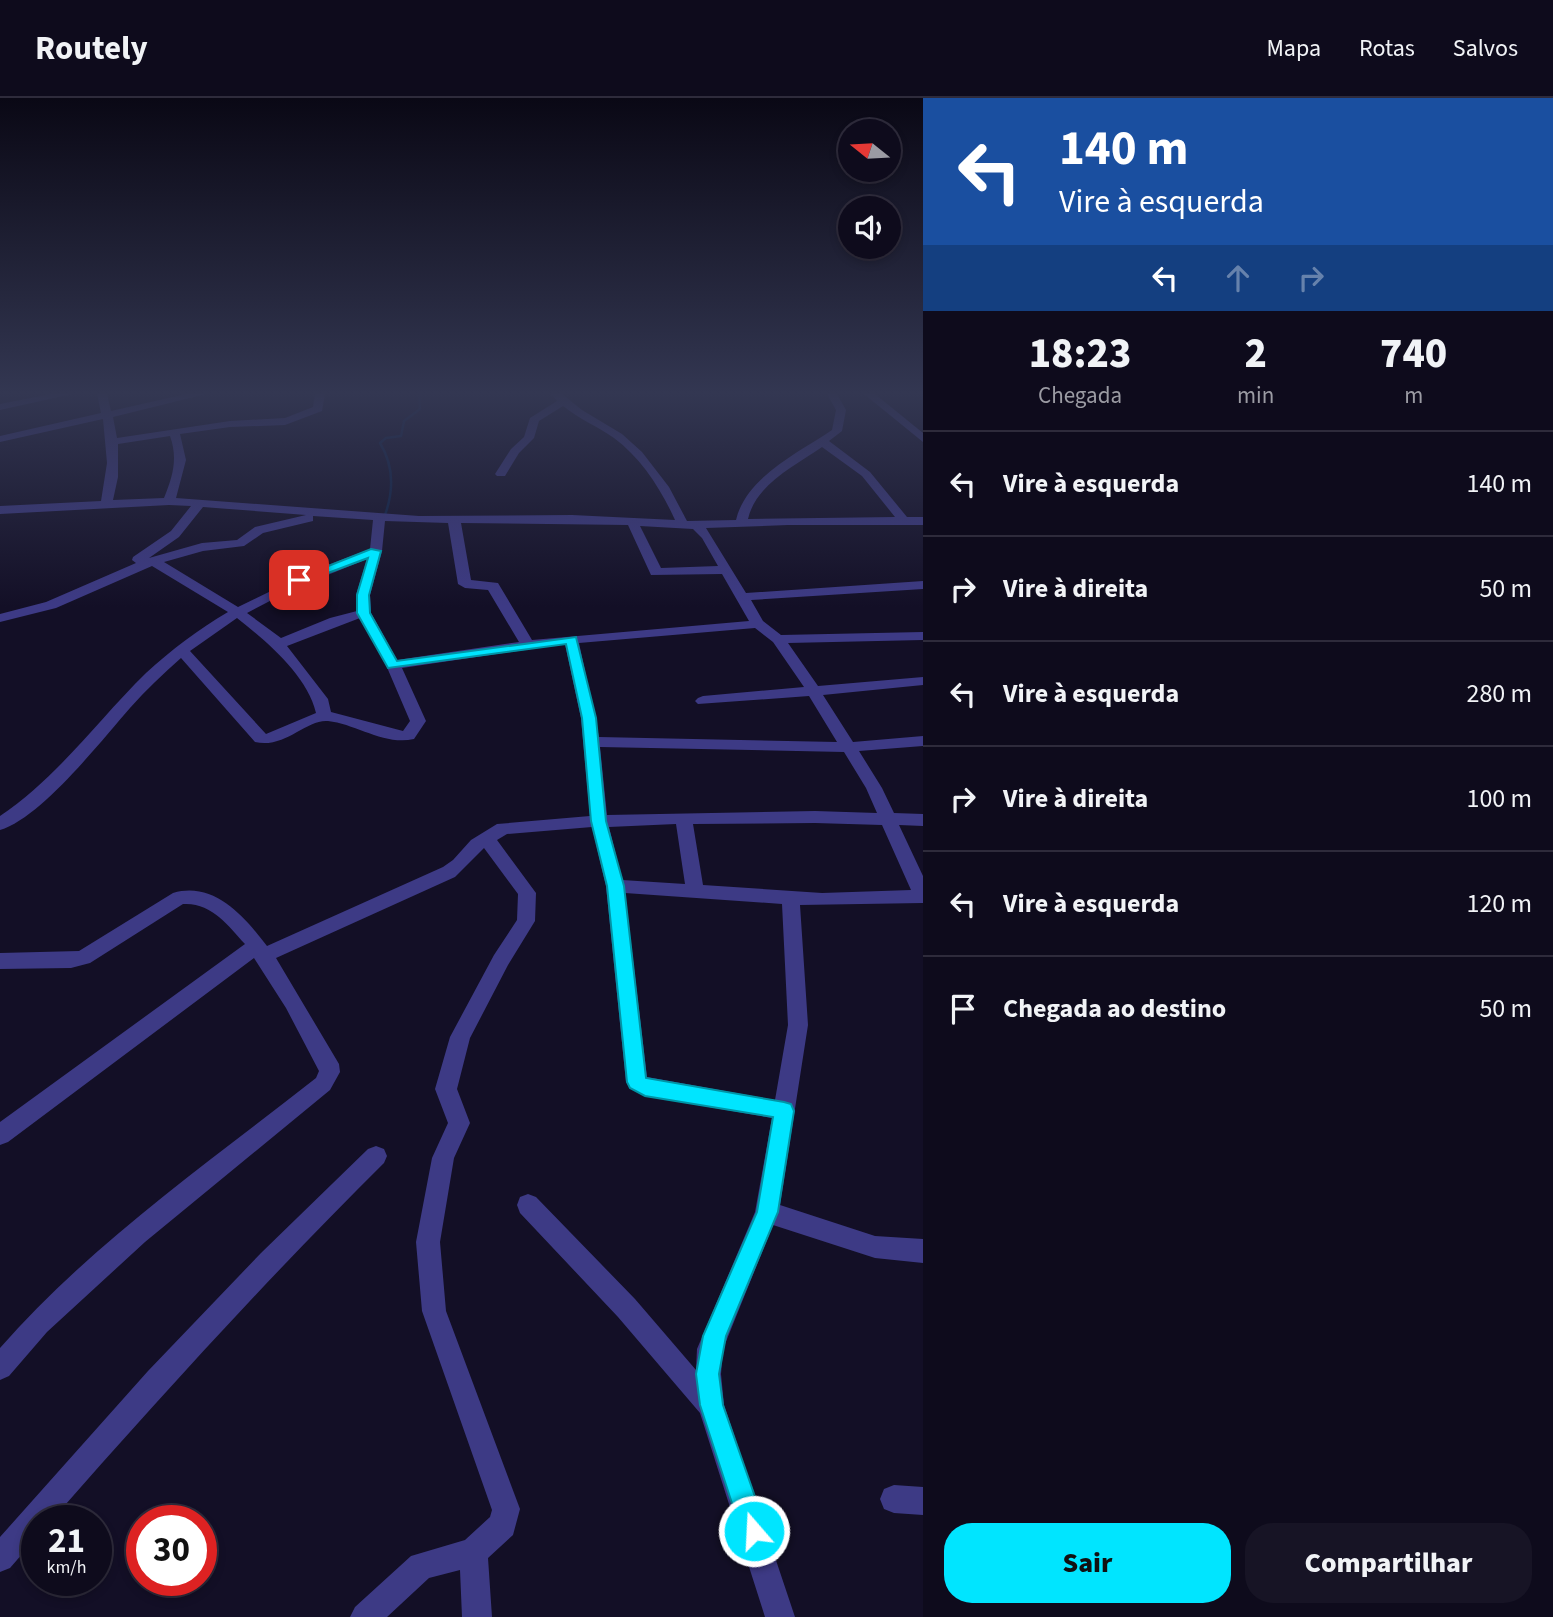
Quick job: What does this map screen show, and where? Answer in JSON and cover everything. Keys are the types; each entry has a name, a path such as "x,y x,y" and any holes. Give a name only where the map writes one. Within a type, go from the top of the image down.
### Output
{"street":[{"path":"106,505 115,475 114,465"},
{"path":"169,501 181,465"},
{"path":"502,474 507,465"},
{"path":"615,886 790,899 923,896 874,788 813,690 778,639 758,624 707,536 689,524 645,465"},
{"path":"741,523 745,506 761,485 790,465"},
{"path":"854,465 866,474 904,521"},
{"path":"0,510 169,501 454,521 632,521 689,524 923,521"},
{"path":"124,572 175,534 200,503"},
{"path":"0,618 51,605 153,561 202,547 240,543 259,530 329,513"},
{"path":"182,651 261,738 269,739 324,715 400,736 413,732 418,721 393,665 363,613 363,595 376,551 379,517"},
{"path":"454,521 465,584 493,586 528,646"},
{"path":"632,521 656,572 726,570"},
{"path":"0,824 50,786 146,682 182,651 239,613 299,580 376,551"},
{"path":"153,561 239,613 279,644 290,663 320,699 324,715"},
{"path":"741,597 923,585"},
{"path":"279,644 335,621 363,613"},
{"path":"393,665 571,639 758,624"},
{"path":"778,639 923,636"},
{"path":"571,639 589,718 598,821 615,886 637,1082 645,1087 784,1111"},
{"path":"703,701 923,681"},
{"path":"590,742 849,747 923,741"},
{"path":"684,818 695,891"},
{"path":"0,1135 259,951 449,872 486,838 503,828 684,818 923,820"},
{"path":"365,1617 421,1566 473,1552 503,1525 506,1509 434,1311 428,1242 443,1158 459,1123 446,1089 452,1063 460,1037 501,960 526,921 527,893 486,838"},
{"path":"0,961 83,958 179,898 192,896 218,906 259,951 329,1064 330,1072 323,1084 137,1234 38,1323 0,1367"},
{"path":"780,1617 712,1405 708,1374 710,1349 767,1212 798,1026 794,922 790,899"},
{"path":"0,1558 166,1370 269,1261 376,1156"},
{"path":"528,1205 596,1273 643,1326 682,1376 712,1405"},
{"path":"767,1212 875,1247 923,1251"},
{"path":"894,1499 923,1501"},
{"path":"473,1552 477,1617"}],"waterway":[{"path":"385,515 390,496 389,465"}],"route":[{"path":"299,580 376,551 363,595 363,613 393,665 571,639 589,718 598,821 615,886 637,1082 645,1087 784,1111 767,1212 714,1336 708,1374 712,1405 754,1531"}]}
